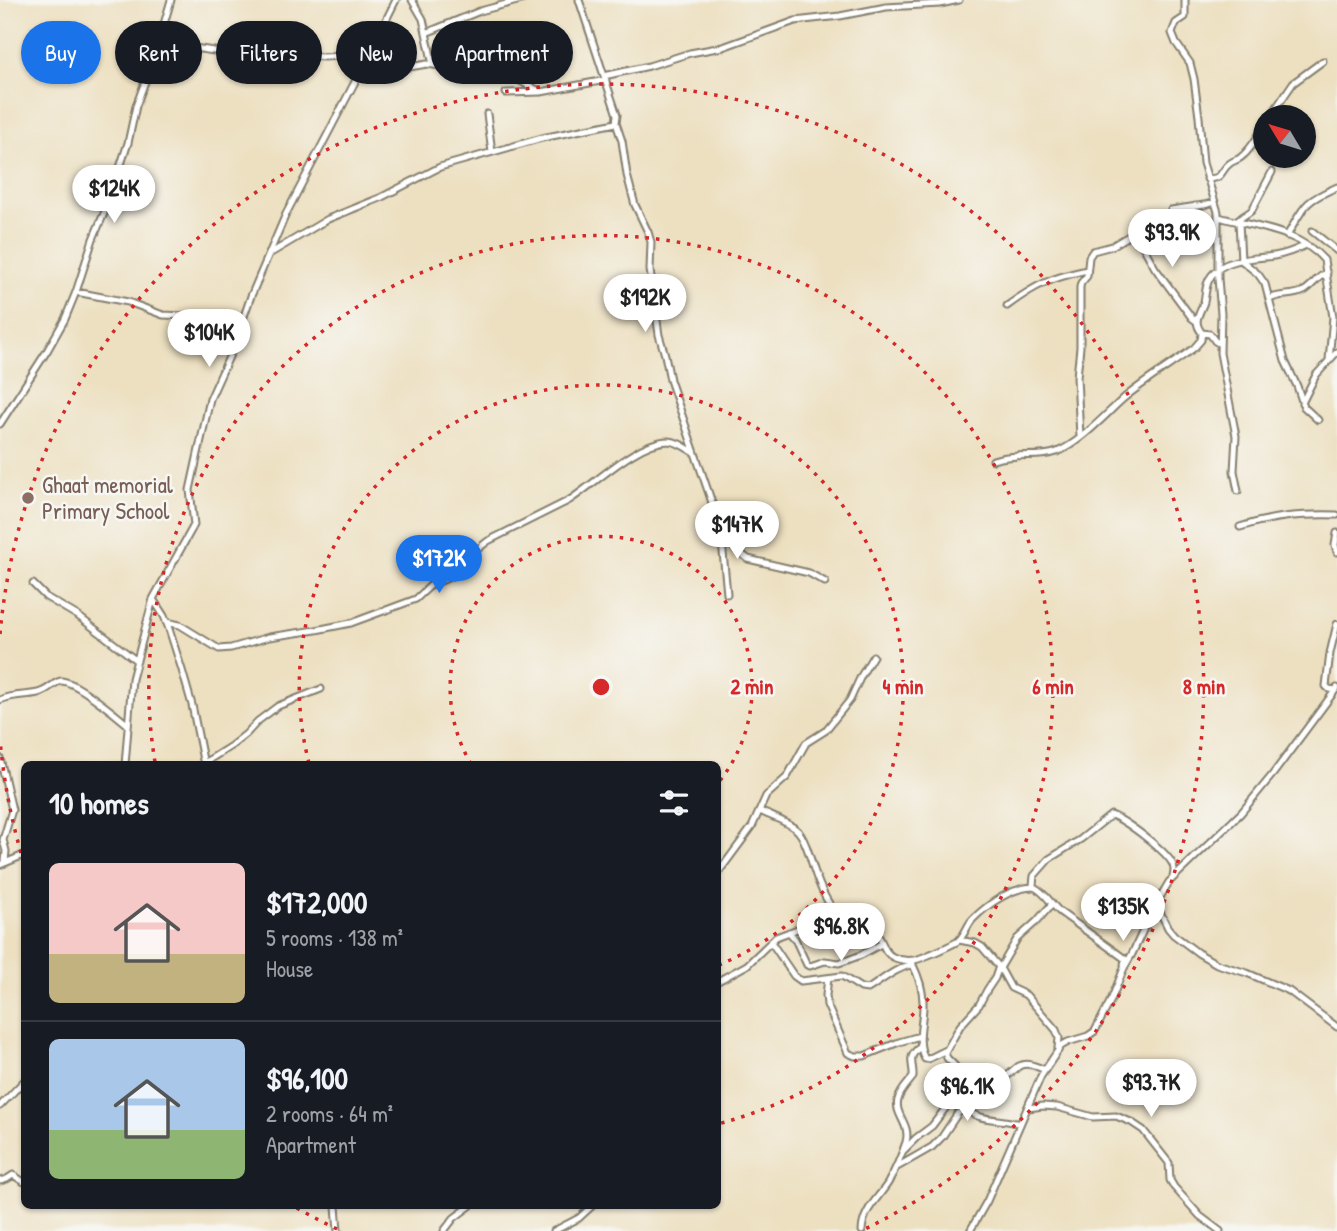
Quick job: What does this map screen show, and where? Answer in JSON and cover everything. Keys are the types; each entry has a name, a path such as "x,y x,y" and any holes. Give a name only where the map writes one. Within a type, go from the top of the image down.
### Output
{"street":[{"path":"165,21 171,0"},
{"path":"385,21 396,0"},
{"path":"412,0 423,19 431,56"},
{"path":"426,33 480,11 521,0"},
{"path":"579,0 617,115 616,123 622,141 629,186 651,242 650,270 659,335 673,391 720,529 727,594"},
{"path":"506,93 541,92 605,78 690,53 723,47 795,21 878,8 940,4 959,0"},
{"path":"1185,0 1186,16 1184,20 1176,23 1172,33 1190,63 1199,110 1203,163 1219,217 1220,344 1236,436 1234,471 1238,491"},
{"path":"202,49 336,56"},
{"path":"1278,105 1293,83 1323,61"},
{"path":"0,424 65,319 108,204 144,84"},
{"path":"125,761 132,678 153,599 194,525 190,490 210,399 286,214 354,84"},
{"path":"526,84 541,92"},
{"path":"487,114 492,152"},
{"path":"270,254 328,219 380,198 431,171 542,138 616,123"},
{"path":"1207,179 1223,174 1229,164 1248,150 1253,143"},
{"path":"1272,172 1252,209 1241,216 1238,222 1241,260 1262,278 1270,299 1285,361 1305,410 1318,420"},
{"path":"1287,236 1305,205 1320,194 1337,187"},
{"path":"1171,210 1215,202"},
{"path":"1080,437 1077,377 1080,287 1086,278 1089,257 1093,251 1108,248 1142,228 1179,217 1195,206"},
{"path":"1219,217 1287,236 1306,245 1324,260 1333,322 1329,360"},
{"path":"1312,231 1337,251"},
{"path":"1135,232 1155,268 1196,321 1198,328 1210,334 1220,344"},
{"path":"1196,321 1209,280 1218,270 1241,260 1282,254 1306,245"},
{"path":"1007,306 1046,281 1087,271"},
{"path":"1270,299 1276,295 1286,296 1303,291 1321,274 1326,273"},
{"path":"76,292 128,302 163,314 185,316 204,333 233,348"},
{"path":"1329,296 1337,298"},
{"path":"993,460 1007,455 1055,453 1080,437 1124,398 1194,348 1201,340 1202,332"},
{"path":"1303,402 1316,375 1337,352"},
{"path":"166,622 180,625 219,649 269,636 351,623 416,599 431,584 457,574 460,563 488,541 580,494 594,481 642,449 669,441 677,442 694,452"},
{"path":"1240,527 1277,517 1337,515"},
{"path":"720,529 732,546 748,559 809,573 825,582"},
{"path":"1337,533 1337,552"},
{"path":"33,584 47,597 78,616 137,661"},
{"path":"153,599 166,622 192,705 203,761"},
{"path":"1336,689 1326,686 1337,624"},
{"path":"721,869 752,827 763,800 787,777 806,743 825,731 850,700 873,656"},
{"path":"0,700 9,696 45,691 58,681 63,681 79,689 127,724"},
{"path":"208,761 231,746 278,706 321,689"},
{"path":"970,1231 987,1200 1028,1108 1029,1100 1045,1070 1065,1043 1095,1031 1154,908 1173,878 1241,813 1336,689"},
{"path":"0,758 12,810 3,840 6,851 3,863"},
{"path":"760,811 799,832 823,893 838,914 876,933 888,954 912,962"},
{"path":"1124,968 1125,959 1052,904 1034,887 1034,876 1049,859 1081,839 1111,815 1128,824 1167,857 1174,869 1173,878"},
{"path":"3,863 21,856"},
{"path":"771,942 797,979 805,982 844,977 861,988 868,989 912,962 952,945 959,940 975,917 990,905 1016,890 1034,887"},
{"path":"973,1103 953,1079 955,1066 946,1056 946,1050 964,1021 979,1005 1017,939 1052,904"},
{"path":"1154,908 1159,910 1174,935 1198,953 1217,964 1240,970 1289,991 1337,1027"},
{"path":"721,979 747,964 776,937 838,914"},
{"path":"789,932 810,967 825,961 839,963 881,944"},
{"path":"959,940 979,944 999,967 1011,988 1026,995 1054,1027 1059,1038 1057,1051"},
{"path":"912,962 924,1000 920,1037 924,1058 946,1050"},
{"path":"828,978 828,1005 848,1053 864,1056 920,1037"},
{"path":"862,1231 863,1218 888,1182 905,1144 907,1130 897,1101 913,1077 911,1058 920,1047"},
{"path":"894,1169 932,1147 958,1113 1019,1066 1030,1064 1045,1070"},
{"path":"0,1106 21,1084"},
{"path":"901,1153 934,1124 947,1106 965,1095"},
{"path":"1028,1108 1056,1107 1093,1117 1116,1116 1139,1126 1169,1163 1170,1180 1174,1187 1200,1216 1220,1231"},
{"path":"965,1108 974,1115 1020,1124"},
{"path":"0,1181 13,1175 21,1180"},
{"path":"336,1209 338,1231"},
{"path":"443,1231 466,1209"},
{"path":"554,1231 579,1219 589,1209"}],"place":[{"name":"Ghaat memorial Primary School","path":"28,498"}]}
